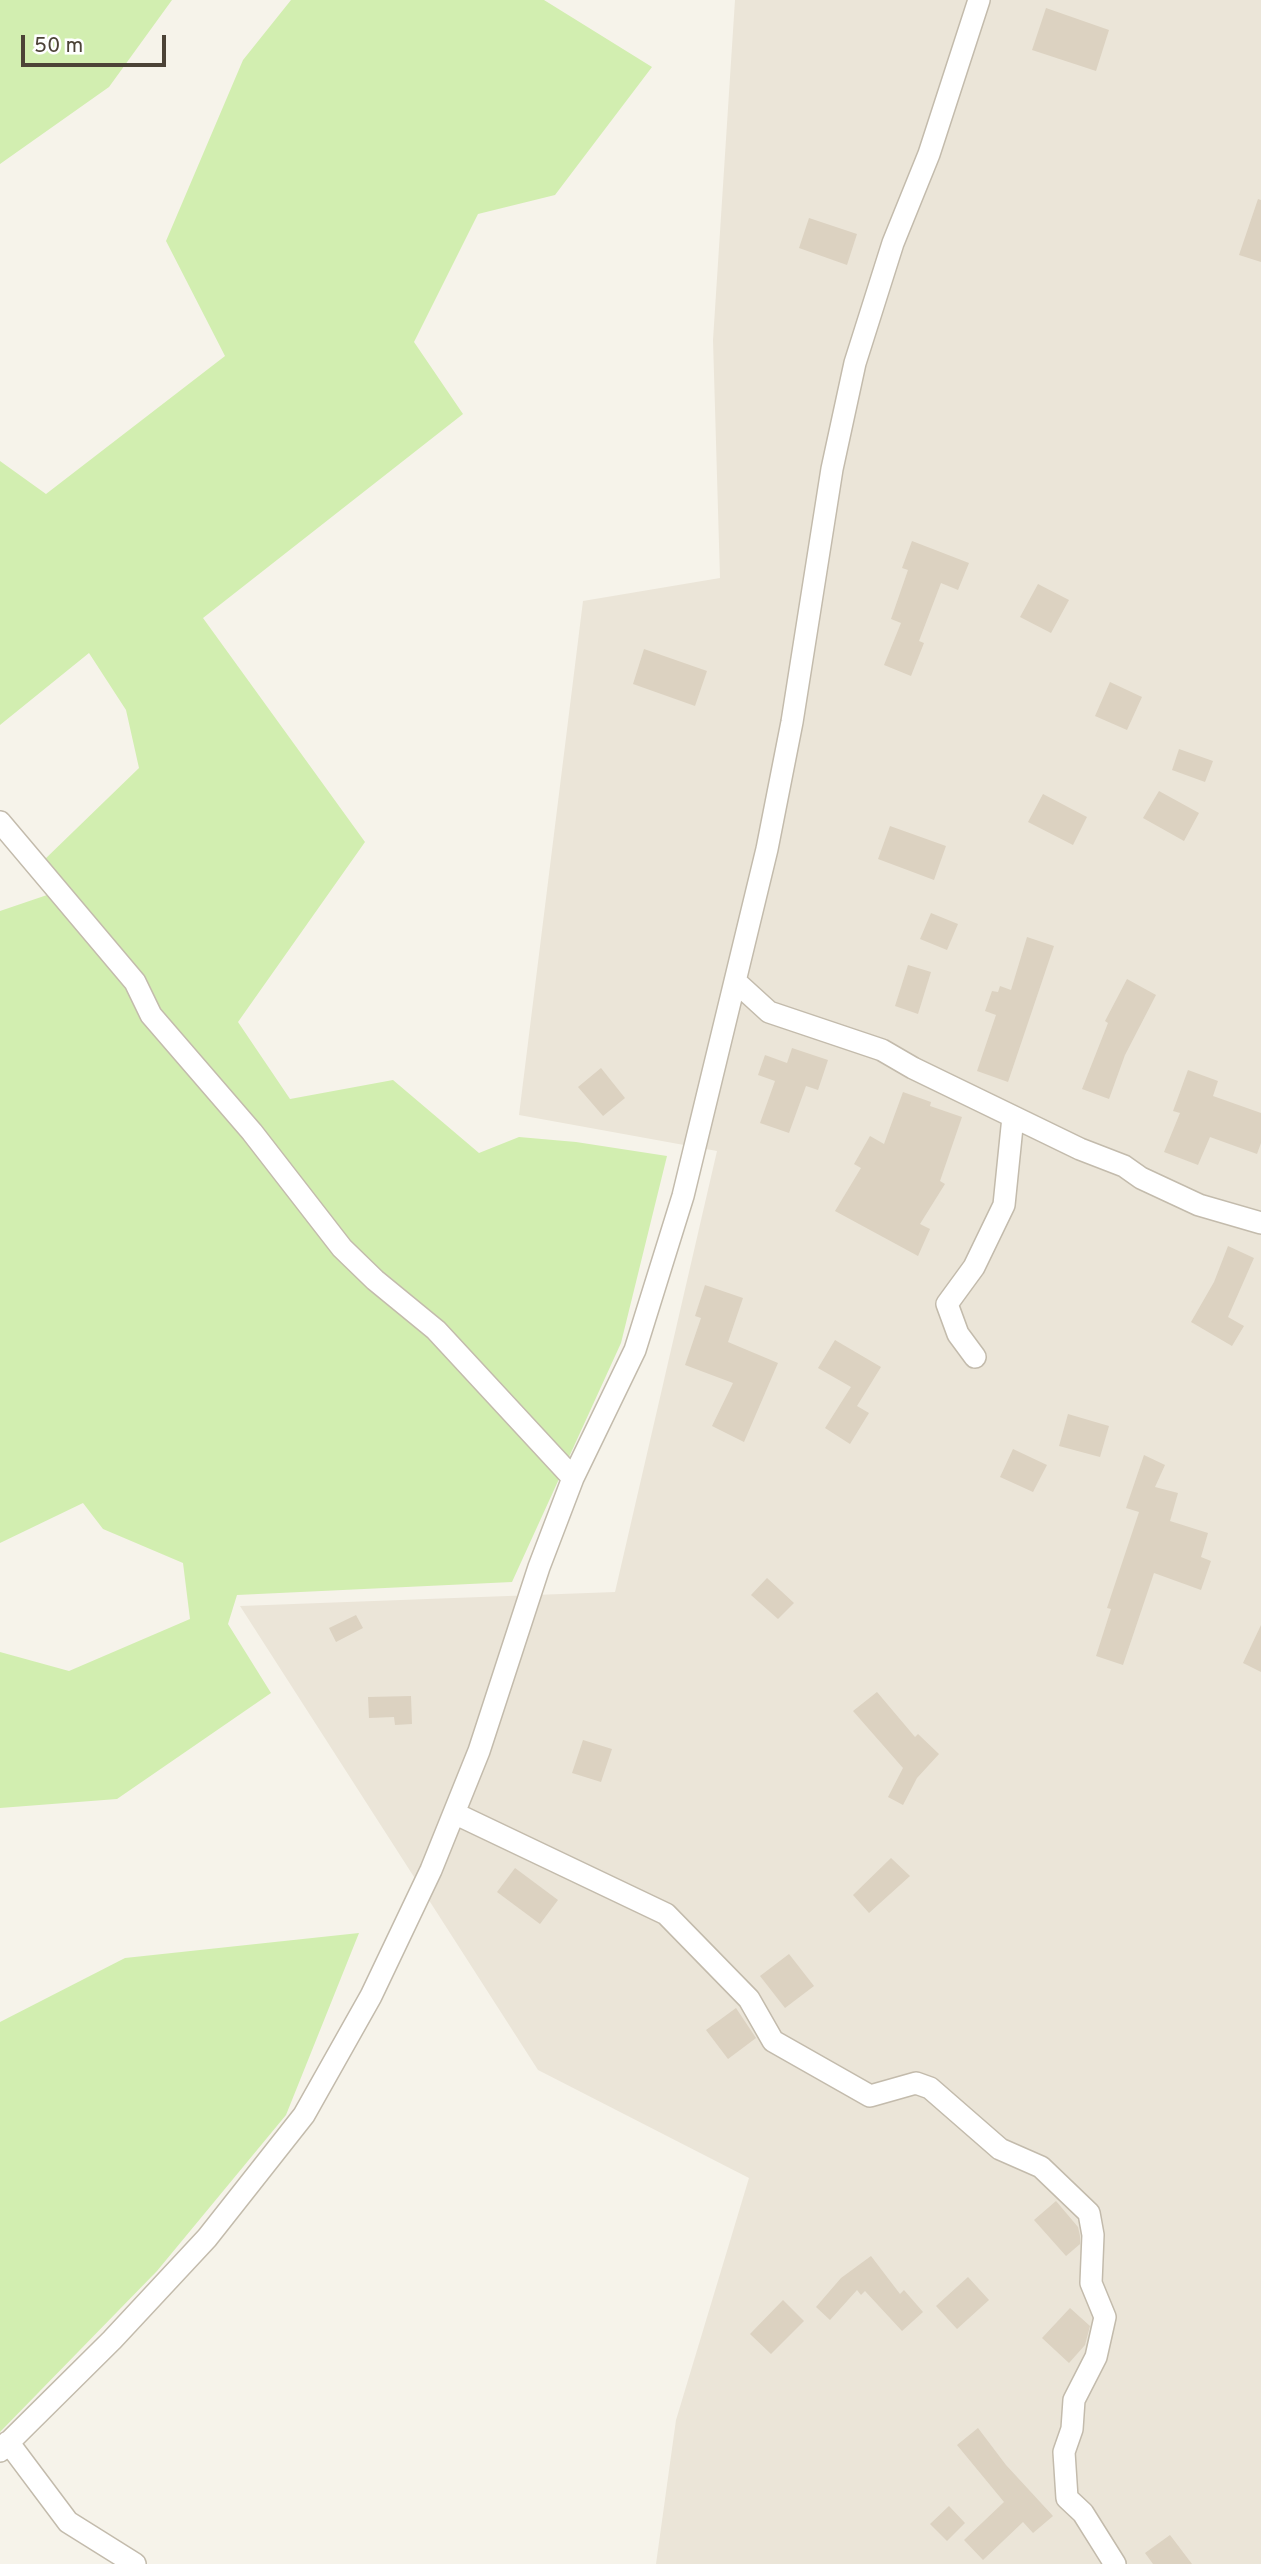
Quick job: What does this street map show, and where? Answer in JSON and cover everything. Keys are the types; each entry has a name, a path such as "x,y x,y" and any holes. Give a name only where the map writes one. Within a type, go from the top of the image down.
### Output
{"street":[{"path":"135,2564 68,2522 4,2446 112,2340 207,2238 304,2115 371,1996 431,1870 479,1751 539,1567 573,1478 635,1350 683,1196 767,849 790,735 832,468 855,363 893,243 929,154 979,0"},
{"path":"0,822 135,982 151,1015 252,1132 342,1248 375,1280 436,1330 573,1478"},
{"path":"735,981 769,1012 882,1050 1199,1205 1261,1223"},
{"path":"726,1022 769,1012"},
{"path":"975,1357 958,1335 947,1304 974,1268 1004,1205 1013,1116"},
{"path":"454,1813 666,1914 749,1998 773,2041 870,2096 916,2083 930,2088 1000,2149 1041,2167 1089,2213 1093,2235 1091,2283 1105,2317 1096,2357 1074,2400 1072,2429 1064,2452 1067,2498 1083,2513 1115,2564"}],"shaded area":[{"path":"735,0 1261,0 1261,2564 656,2564 676,2420 749,2178 538,2070 240,1606 615,1592 717,1151 519,1115 583,601 720,578 713,340"}],"green space":[{"path":"0,0 172,0 109,87 0,164"},
{"path":"291,0 544,0 652,67 555,195 478,214 414,342 463,414 203,618 365,842 238,1022 290,1099 393,1080 479,1153 519,1137 576,1142 667,1156 621,1343 512,1582 237,1595 228,1624 271,1693 117,1799 0,1808 0,1652 69,1671 190,1619 183,1563 103,1529 83,1503 0,1543 0,911 50,894 43,861 139,768 126,710 89,653 0,725 0,461 46,494 225,356 166,241 243,60"},
{"path":"359,1933 286,2115 157,2271 0,2432 0,2022 125,1958"}],"building":[{"path":"1046,8 1109,30 1096,71 1032,50"},
{"path":"1258,199 1261,200 1261,262 1239,255"},
{"path":"809,218 857,234 847,265 799,248"},
{"path":"912,541 969,563 958,590 941,583 919,641 924,643 911,676 884,665 901,623 891,619 908,570 902,568"},
{"path":"1038,584 1069,600 1051,633 1020,617"},
{"path":"644,649 707,671 695,706 633,684"},
{"path":"1110,682 1142,697 1127,730 1095,716"},
{"path":"1179,749 1213,761 1205,782 1172,770"},
{"path":"1159,791 1199,813 1184,841 1143,818"},
{"path":"1043,794 1087,817 1073,845 1028,822"},
{"path":"890,826 946,846 934,880 878,859"},
{"path":"931,913 958,924 947,950 920,939"},
{"path":"1027,937 1054,946 1008,1082 977,1071 996,1015 985,1011 992,991 998,992 1000,986 1011,990"},
{"path":"908,965 931,972 918,1014 895,1006"},
{"path":"1127,979 1156,995 1125,1055 1109,1099 1082,1089 1108,1023 1105,1021"},
{"path":"792,1048 828,1060 818,1090 806,1086 789,1133 760,1123 775,1081 758,1075 765,1055 787,1063"},
{"path":"601,1068 625,1098 603,1116 578,1087"},
{"path":"1188,1070 1218,1081 1213,1096 1261,1113 1261,1143 1257,1154 1210,1137 1198,1165 1164,1152 1180,1113 1173,1111"},
{"path":"903,1092 931,1102 930,1106 962,1117 940,1181 945,1184 920,1224 930,1229 918,1256 835,1211 861,1168 854,1164 870,1136 884,1144"},
{"path":"1228,1246 1254,1258 1228,1317 1244,1326 1232,1346 1191,1322 1214,1282"},
{"path":"705,1285 743,1298 728,1342 778,1363 744,1442 712,1426 733,1383 685,1365 701,1318 695,1316"},
{"path":"835,1340 881,1367 857,1406 869,1413 850,1444 825,1428 851,1387 818,1368"},
{"path":"1068,1414 1109,1426 1100,1457 1059,1446"},
{"path":"1013,1449 1047,1465 1033,1492 1000,1477"},
{"path":"1144,1455 1165,1465 1155,1487 1178,1493 1170,1521 1208,1533 1201,1557 1211,1561 1201,1590 1154,1573 1123,1665 1096,1656 1111,1609 1107,1608 1139,1512 1126,1508"},
{"path":"767,1578 794,1603 778,1619 751,1595"},
{"path":"356,1615 363,1628 336,1642 329,1628"},
{"path":"1261,1625 1261,1672 1243,1663"},
{"path":"877,1692 915,1737 918,1734 939,1754 917,1778 903,1805 888,1797 903,1768 853,1711"},
{"path":"411,1696 412,1724 395,1725 394,1717 369,1718 368,1697"},
{"path":"583,1740 612,1749 601,1782 572,1773"},
{"path":"891,1858 910,1876 869,1913 853,1895"},
{"path":"515,1868 558,1900 540,1924 497,1892"},
{"path":"789,1954 814,1986 785,2008 760,1976"},
{"path":"736,2008 756,2038 728,2059 706,2030"},
{"path":"1056,2201 1078,2227 1080,2236 1080,2244 1066,2256 1034,2220"},
{"path":"871,2256 900,2294 904,2290 923,2312 902,2331 865,2291 861,2295 857,2290 830,2320 816,2307 841,2278"},
{"path":"968,2277 989,2300 957,2329 936,2306"},
{"path":"783,2300 804,2321 771,2354 750,2334"},
{"path":"1070,2308 1090,2326 1085,2345 1069,2363 1042,2338"},
{"path":"978,2428 1006,2465 1053,2516 1033,2533 1023,2522 983,2560 964,2540 1004,2502 957,2445"},
{"path":"949,2506 965,2523 947,2541 930,2524"},
{"path":"1170,2535 1192,2564 1153,2564 1145,2553"}]}
